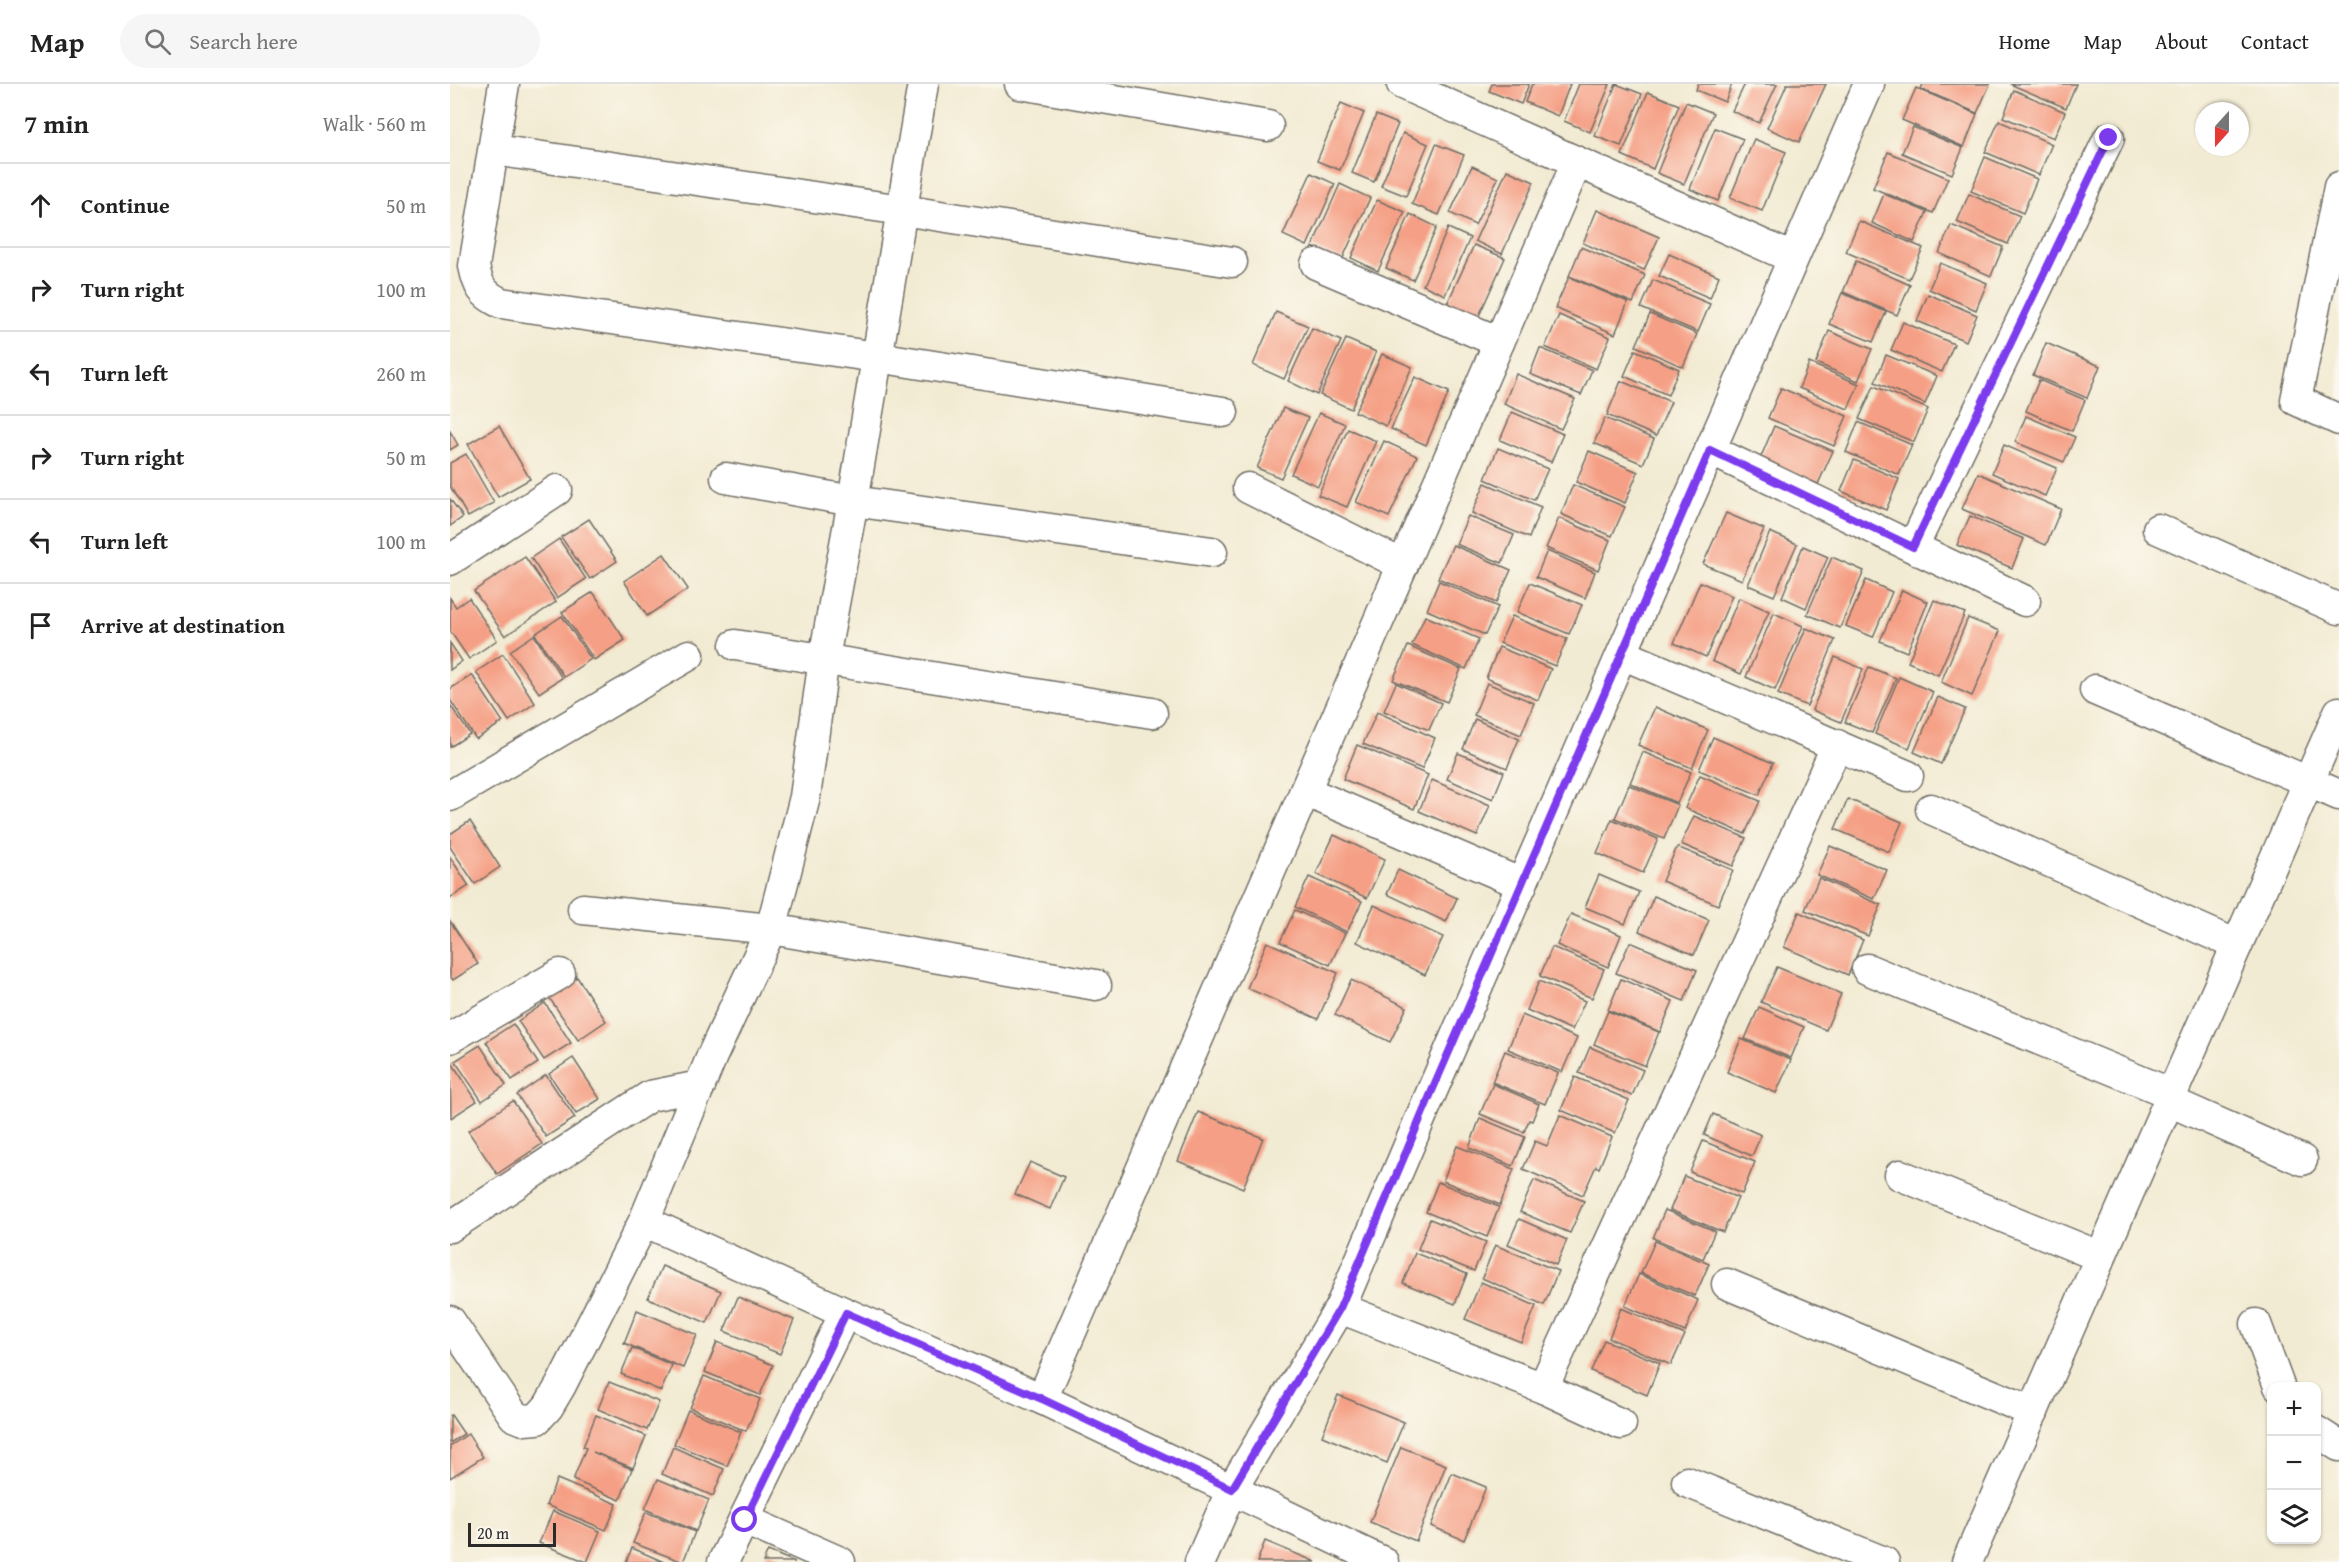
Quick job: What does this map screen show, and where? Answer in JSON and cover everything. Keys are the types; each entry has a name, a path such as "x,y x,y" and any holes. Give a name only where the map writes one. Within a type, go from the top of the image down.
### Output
{"street":[{"path":"504,84 474,266 477,283 483,293 490,298 518,306 877,357 1223,412"},
{"path":"450,1321 514,1416 524,1420 537,1419 548,1407 561,1385 645,1221 700,1086 771,929 805,797 824,658 853,501 922,84"},
{"path":"1020,84 1268,126"},
{"path":"1402,84 1793,258"},
{"path":"1200,1562 1232,1489 1340,1308 1869,84"},
{"path":"1913,547 2109,138"},
{"path":"494,150 902,210 1232,262"},
{"path":"1042,1399 1577,162"},
{"path":"2339,187 2296,400 2339,420"},
{"path":"1316,264 1499,342"},
{"path":"1710,450 2025,602"},
{"path":"726,478 853,501 1212,552"},
{"path":"1248,488 1403,565"},
{"path":"450,560 557,490"},
{"path":"2158,529 2339,609"},
{"path":"735,645 1152,713"},
{"path":"1622,654 1908,776"},
{"path":"450,796 689,655"},
{"path":"2095,690 2339,795"},
{"path":"1967,1562 2339,712"},
{"path":"1543,1388 1837,745"},
{"path":"1305,792 1522,884"},
{"path":"1931,810 2237,945"},
{"path":"583,909 771,929 1096,985"},
{"path":"1867,969 2170,1098 2302,1160"},
{"path":"450,1038 560,974"},
{"path":"450,1227 650,1096 700,1086"},
{"path":"1900,1175 2101,1257"},
{"path":"645,1221 1042,1399 1383,1562"},
{"path":"1727,1284 2032,1412"},
{"path":"1340,1308 1543,1388 1621,1424"},
{"path":"723,1562 846,1313"},
{"path":"2256,1324 2278,1382"},
{"path":"2321,1434 2339,1446"},
{"path":"1687,1482 1884,1562"},
{"path":"745,1520 840,1562"}],"building":[{"path":"1492,84 1529,84 1521,104 1489,91"},
{"path":"1532,84 1570,84 1558,116 1525,102"},
{"path":"1579,84 1610,84 1590,132 1564,121"},
{"path":"1616,84 1642,94 1621,146 1595,136"},
{"path":"1698,84 1732,84 1725,102 1696,90"},
{"path":"1745,84 1777,84 1759,123 1732,111"},
{"path":"1787,84 1826,84 1799,142 1767,128"},
{"path":"1923,84 1990,84 1977,113 1921,89"},
{"path":"2010,84 2076,84 2066,108"},
{"path":"1916,88 1977,114 1964,147 1902,120"},
{"path":"2014,90 2065,112 2054,138 2003,117"},
{"path":"1648,92 1679,105 1653,169 1622,155"},
{"path":"1686,102 1713,113 1684,184 1657,173"},
{"path":"1341,103 1364,113 1340,170 1317,161"},
{"path":"1376,115 1398,124 1374,182 1352,173"},
{"path":"1999,121 2052,144 2039,175 1985,152"},
{"path":"1913,127 1963,148 1952,174 1902,153"},
{"path":"1715,128 1743,139 1718,201 1690,189"},
{"path":"1403,133 1428,144 1406,196 1381,186"},
{"path":"1754,139 1786,152 1762,211 1730,198"},
{"path":"1436,144 1464,155 1439,215 1412,204"},
{"path":"1888,152 1948,178 1933,213 1873,188"},
{"path":"1985,157 2037,179 2023,213 1971,191"},
{"path":"1472,166 1498,178 1475,225 1450,213"},
{"path":"1507,170 1534,182 1502,254 1475,241"},
{"path":"1311,173 1335,184 1307,246 1283,235"},
{"path":"1340,184 1370,198 1342,260 1312,247"},
{"path":"1884,194 1927,212 1914,242 1872,223"},
{"path":"1969,194 2020,216 2008,244 1957,222"},
{"path":"1377,200 1405,212 1378,271 1351,258"},
{"path":"1597,210 1659,237 1644,270 1583,243"},
{"path":"1410,214 1437,227 1413,280 1386,268"},
{"path":"1859,221 1923,248 1909,279 1846,252"},
{"path":"1951,225 2003,247 1991,276 1939,253"},
{"path":"1448,228 1470,238 1445,295 1423,285"},
{"path":"1474,245 1505,258 1478,318 1447,304"},
{"path":"1581,247 1645,275 1633,303 1569,276"},
{"path":"1669,254 1719,276 1710,298 1659,276"},
{"path":"1856,261 1910,285 1897,315 1843,292"},
{"path":"1940,263 1987,283 1976,310 1929,289"},
{"path":"1569,277 1628,302 1615,334 1555,308"},
{"path":"1653,280 1710,304 1698,332 1641,308"},
{"path":"1842,293 1886,312 1873,342 1829,324"},
{"path":"1928,294 1977,315 1966,341 1917,321"},
{"path":"1276,312 1308,326 1284,379 1253,365"},
{"path":"1650,314 1697,334 1683,367 1636,346"},
{"path":"1559,315 1610,337 1596,369 1545,347"},
{"path":"1903,322 1954,344 1942,372 1891,350"},
{"path":"1312,328 1341,341 1317,395 1288,381"},
{"path":"1829,331 1872,349 1858,381 1816,363"},
{"path":"1346,339 1376,352 1351,409 1320,395"},
{"path":"2046,343 2100,366 2087,398 2033,375"},
{"path":"1540,348 1592,370 1581,395 1530,374"},
{"path":"1635,350 1679,369 1668,395 1624,376"},
{"path":"1382,354 1412,367 1386,426 1355,412"},
{"path":"1886,355 1937,376 1925,404 1875,382"},
{"path":"1809,363 1859,384 1848,409 1799,388"},
{"path":"1516,374 1575,399 1561,429 1504,404"},
{"path":"1415,377 1449,392 1426,445 1391,429"},
{"path":"2039,380 2085,400 2072,431 2026,411"},
{"path":"1621,381 1671,402 1656,436 1607,415"},
{"path":"1874,386 1928,409 1914,442 1859,419"},
{"path":"1781,388 1847,416 1834,446 1768,418"},
{"path":"1283,408 1308,418 1281,478 1257,468"},
{"path":"1512,412 1563,434 1551,462 1500,440"},
{"path":"1319,413 1345,424 1318,486 1291,474"},
{"path":"2026,416 2075,437 2064,462 2015,442"},
{"path":"1605,418 1654,439 1643,464 1594,443"},
{"path":"1858,422 1912,445 1899,475 1846,452"},
{"path":"499,426 530,479 498,497 468,444"},
{"path":"1774,426 1833,451 1818,484 1760,459"},
{"path":"1348,429 1376,441 1347,507 1318,495"},
{"path":"450,431 458,445 450,450"},
{"path":"1384,441 1417,456 1389,517 1356,502"},
{"path":"2004,445 2057,468 2045,496 1992,473"},
{"path":"1498,448 1548,469 1534,500 1485,479"},
{"path":"1589,451 1638,472 1625,503 1576,482"},
{"path":"466,454 494,503 468,517 450,486 450,463"},
{"path":"1854,460 1899,479 1886,510 1841,491"},
{"path":"1978,473 2061,509 2046,545 1962,509"},
{"path":"1485,483 1541,507 1529,538 1472,513"},
{"path":"1573,485 1625,507 1612,536 1561,514"},
{"path":"450,499 463,517 450,526"},
{"path":"1726,513 1764,529 1742,580 1703,564"},
{"path":"1468,516 1514,535 1502,563 1456,544"},
{"path":"1970,516 2024,539 2012,568 1957,545"},
{"path":"1559,518 1610,540 1598,570 1546,548"},
{"path":"589,519 617,561 590,579 561,537"},
{"path":"1770,532 1797,544 1774,596 1748,585"},
{"path":"559,539 586,579 557,598 531,558"},
{"path":"1453,545 1511,570 1496,603 1438,578"},
{"path":"1803,546 1828,557 1806,608 1782,597"},
{"path":"1547,551 1595,572 1585,598 1536,577"},
{"path":"664,554 688,589 647,616 624,581"},
{"path":"525,557 556,602 505,636 474,591"},
{"path":"1832,557 1864,571 1840,628 1807,614"},
{"path":"1866,580 1892,592 1873,637 1846,626"},
{"path":"1439,581 1498,607 1485,635 1427,610"},
{"path":"1700,582 1732,596 1706,657 1674,643"},
{"path":"1530,583 1582,605 1569,634 1517,612"},
{"path":"1902,590 1928,602 1907,652 1880,641"},
{"path":"593,592 625,640 594,660 562,612"},
{"path":"450,598 456,607 469,598 497,640 469,659 450,631"},
{"path":"1739,598 1769,611 1741,674 1712,661"},
{"path":"1934,600 1965,613 1938,675 1908,662"},
{"path":"1774,613 1803,626 1775,690 1746,677"},
{"path":"562,616 591,659 564,677 535,634"},
{"path":"1425,616 1479,639 1466,669 1412,645"},
{"path":"1512,616 1567,639 1555,666 1500,643"},
{"path":"1968,618 2000,631 1972,696 1941,682"},
{"path":"1806,628 1835,640 1807,706 1778,694"},
{"path":"534,635 562,678 539,693 510,651"},
{"path":"450,643 462,661 450,670"},
{"path":"1408,646 1461,669 1447,702 1393,680"},
{"path":"1499,647 1551,669 1538,700 1486,678"},
{"path":"503,654 535,703 509,721 476,672"},
{"path":"1835,657 1863,669 1841,722 1812,710"},
{"path":"1869,667 1896,678 1872,733 1845,722"},
{"path":"472,675 503,722 476,739 450,700 450,689"},
{"path":"1899,677 1933,692 1909,748 1875,734"},
{"path":"1396,683 1441,703 1429,730 1384,711"},
{"path":"1487,683 1534,703 1521,735 1474,715"},
{"path":"1938,697 1965,709 1941,764 1914,752"},
{"path":"450,705 470,734 450,747"},
{"path":"1655,707 1708,730 1692,768 1638,745"},
{"path":"1377,712 1435,738 1422,769 1363,744"},
{"path":"1475,719 1519,739 1507,768 1463,749"},
{"path":"1713,737 1773,763 1759,795 1699,770"},
{"path":"1357,745 1428,775 1414,809 1343,779"},
{"path":"1643,752 1691,772 1677,803 1630,783"},
{"path":"1458,753 1504,772 1493,799 1447,779"},
{"path":"1700,775 1760,801 1745,834 1685,808"},
{"path":"1432,780 1490,805 1477,836 1419,811"},
{"path":"1629,785 1678,805 1664,839 1615,818"},
{"path":"1848,799 1902,822 1889,852 1835,829"},
{"path":"1694,816 1746,838 1733,866 1681,844"},
{"path":"1612,819 1658,839 1643,873 1597,853"},
{"path":"470,821 500,867 475,884 450,847 450,834"},
{"path":"1334,835 1385,859 1367,898 1316,874"},
{"path":"1830,846 1887,870 1874,899 1817,875"},
{"path":"1677,847 1733,870 1718,905 1662,881"},
{"path":"450,857 469,886 450,898"},
{"path":"1398,870 1457,898 1446,922 1387,894"},
{"path":"1599,875 1639,892 1625,924 1585,907"},
{"path":"1309,877 1362,901 1347,932 1295,907"},
{"path":"1819,878 1881,905 1868,936 1805,910"},
{"path":"1654,896 1709,920 1694,955 1639,931"},
{"path":"1374,905 1443,937 1425,975 1357,942"},
{"path":"1295,910 1345,933 1330,965 1280,942"},
{"path":"1799,912 1863,940 1848,975 1784,947"},
{"path":"1571,914 1621,935 1608,967 1557,945"},
{"path":"450,921 478,964 453,980 450,976"},
{"path":"1267,942 1338,973 1318,1019 1247,988"},
{"path":"1630,942 1697,970 1684,1001 1616,973"},
{"path":"1552,947 1604,969 1592,998 1540,976"},
{"path":"1777,967 1841,994 1826,1030 1761,1002"},
{"path":"577,977 606,1021 578,1040 548,996"},
{"path":"1621,979 1673,1001 1660,1032 1608,1010"},
{"path":"1351,980 1407,1007 1390,1042 1335,1015"},
{"path":"1539,981 1585,1001 1572,1030 1527,1010"},
{"path":"545,1003 571,1043 544,1060 518,1021"},
{"path":"1759,1007 1804,1027 1791,1058 1745,1039"},
{"path":"1608,1011 1659,1032 1645,1066 1594,1044"},
{"path":"1522,1015 1577,1038 1562,1072 1508,1049"},
{"path":"513,1024 538,1063 512,1080 486,1042"},
{"path":"1741,1039 1791,1060 1776,1093 1727,1072"},
{"path":"480,1045 506,1085 482,1101 455,1061"},
{"path":"1590,1047 1643,1070 1632,1096 1579,1073"},
{"path":"1505,1051 1558,1073 1545,1104 1492,1082"},
{"path":"573,1058 600,1099 576,1114 549,1074"},
{"path":"452,1063 477,1101 451,1118 450,1064"},
{"path":"546,1075 575,1118 546,1137 517,1095"},
{"path":"1575,1077 1629,1100 1615,1133 1561,1110"},
{"path":"1493,1084 1539,1104 1532,1121 1529,1120 1524,1132 1480,1114"},
{"path":"513,1101 542,1144 497,1174 468,1131"},
{"path":"1198,1112 1263,1138 1243,1188 1178,1161"},
{"path":"1713,1114 1761,1135 1752,1156 1704,1135"},
{"path":"1560,1115 1612,1137 1599,1168 1596,1166 1583,1195 1523,1169 1535,1141 1547,1146"},
{"path":"1480,1118 1525,1137 1513,1166 1469,1148"},
{"path":"1703,1141 1755,1162 1742,1194 1690,1172"},
{"path":"1457,1146 1514,1169 1500,1205 1443,1181"},
{"path":"1030,1162 1064,1177 1050,1209 1015,1194"},
{"path":"1684,1176 1738,1198 1723,1232 1670,1210"},
{"path":"1534,1180 1584,1201 1570,1233 1520,1212"},
{"path":"1438,1182 1499,1207 1487,1237 1426,1212"},
{"path":"1665,1210 1715,1231 1703,1259 1653,1238"},
{"path":"1430,1219 1486,1242 1474,1271 1418,1249"},
{"path":"1519,1219 1567,1240 1556,1265 1508,1244"},
{"path":"1655,1241 1709,1264 1695,1296 1641,1273"},
{"path":"1495,1245 1558,1271 1544,1305 1482,1278"},
{"path":"1415,1253 1467,1274 1455,1304 1403,1283"},
{"path":"662,1266 721,1291 707,1323 648,1298"},
{"path":"1639,1274 1698,1300 1685,1332 1625,1306"},
{"path":"1481,1282 1536,1306 1521,1342 1465,1319"},
{"path":"738,1297 794,1320 780,1354 724,1331"},
{"path":"1621,1308 1685,1335 1671,1365 1609,1338"},
{"path":"637,1310 697,1335 683,1368 624,1343"},
{"path":"1604,1340 1660,1363 1647,1395 1591,1371"},
{"path":"717,1342 773,1365 760,1395 705,1372"},
{"path":"632,1348 672,1365 661,1391 621,1374"},
{"path":"704,1376 760,1399 746,1431 690,1408"},
{"path":"609,1382 659,1402 647,1430 598,1409"},
{"path":"1338,1395 1404,1422 1387,1463 1322,1436"},
{"path":"688,1410 741,1432 727,1466 674,1444"},
{"path":"596,1415 646,1436 633,1468 593,1452 632,1469 620,1500 573,1480"},
{"path":"450,1416 464,1434 450,1443"},
{"path":"468,1434 483,1457 450,1478 450,1446"},
{"path":"673,1447 724,1469 713,1496 662,1474"},
{"path":"1401,1447 1446,1465 1416,1541 1370,1522"},
{"path":"1452,1473 1486,1487 1464,1540 1431,1526"},
{"path":"557,1479 617,1504 606,1530 546,1505"},
{"path":"658,1479 709,1500 696,1531 645,1509"},
{"path":"553,1511 600,1531 587,1562 539,1543"},
{"path":"646,1512 695,1532 683,1562 633,1543"},
{"path":"1265,1541 1316,1562 1257,1562"},
{"path":"632,1548 664,1562 626,1562"},
{"path":"768,1551 795,1562 763,1562"}],"route":[{"path":"745,1520 846,1313 1042,1399 1232,1489 1340,1308 1710,450 1913,547 2109,138"}]}
